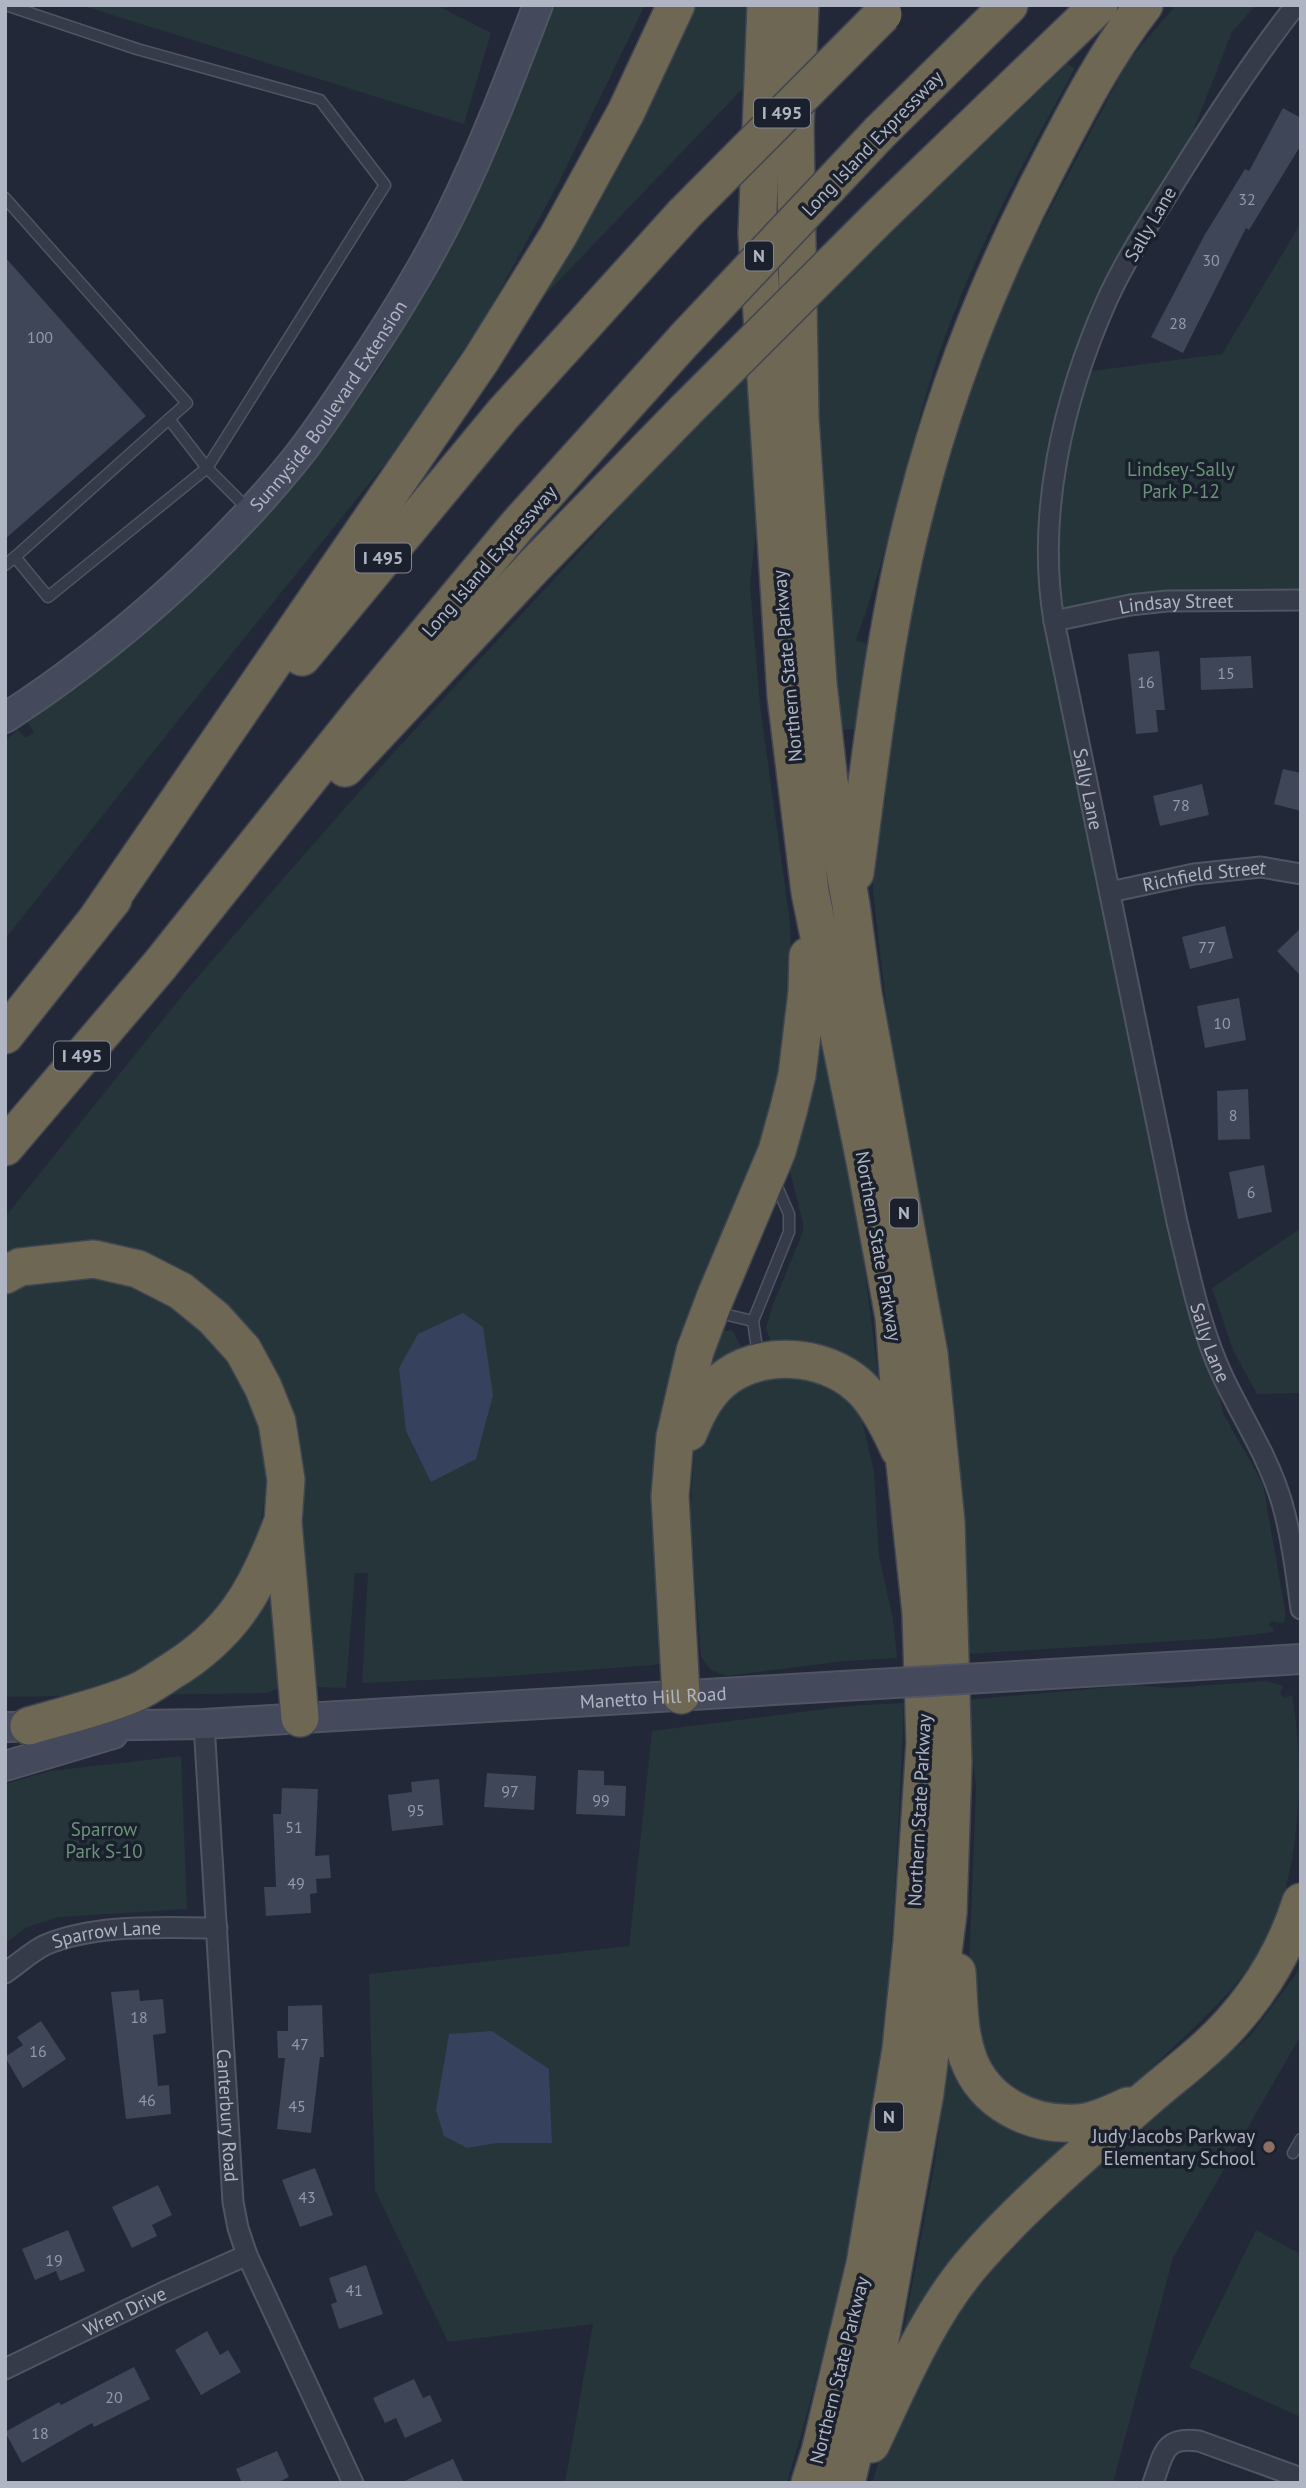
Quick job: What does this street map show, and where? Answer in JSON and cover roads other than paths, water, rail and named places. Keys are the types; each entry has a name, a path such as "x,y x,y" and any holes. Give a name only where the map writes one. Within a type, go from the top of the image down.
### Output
{"highway":[{"path":"99,916 481,360 558,236 626,112 676,5"},
{"name":"Northern State Parkway","path":"766,5 757,234 786,696 810,892 894,1317 905,1464 921,1613 925,1743 912,1941 901,2049 865,2264 827,2427 810,2483"},
{"name":"Northern State Parkway","path":"800,5 795,127 800,418 820,696 829,782 851,905 863,994 929,1354 944,1509 953,1763 948,1913 925,2093 878,2351 846,2483"},
{"name":"Long Island Expressway","path":"5,1147 160,965 360,713 507,537 685,339 880,132 1009,5"},
{"path":"160,965 525,576 686,410 880,216 1099,5"},
{"path":"851,905 894,611 917,504 944,409 982,304 1028,204 1073,116 1114,48 1144,5"},
{"name":"I 495","path":"5,1035 299,660 503,414 684,214 888,10"},
{"path":"687,1695 670,1496 675,1437 695,1350 777,1151 797,1074 807,992 810,892"},
{"path":"5,1275 20,1267 94,1259 138,1269 181,1291 214,1318 243,1350 263,1387 277,1422 286,1480 283,1522 300,1718"},
{"path":"687,1695 681,1499 685,1441 696,1413 713,1390 729,1375 759,1363 785,1358 821,1364 865,1391 879,1411 905,1464"},
{"path":"17,1726 138,1692 213,1642 242,1609 268,1562 283,1522"},
{"path":"852,2483 925,2335 973,2262 1016,2217 1148,2097 1196,2058 1251,2001 1270,1972 1301,1902"},
{"path":"948,1913 956,1951 960,2019 968,2059 979,2079 994,2097 1032,2119 1078,2123 1103,2117 1148,2097"}],"main road":[{"name":"Sunnyside Boulevard Extension","path":"5,718 45,692 129,627 204,558 293,462 328,415 408,291 451,213 490,129 538,5"},
{"name":"Manetto Hill Road","path":"17,1726 204,1724 1301,1659"},
{"path":"5,1766 148,1724"}],"street":[{"name":"Sally Lane","path":"1296,5 1208,129 1108,298 1071,399 1053,488 1048,541 1049,593 1054,621 1177,1222 1199,1314 1223,1376 1268,1461 1282,1504 1290,1536 1301,1609"},
{"name":"Lindsay Street","path":"1054,621 1130,605 1167,601 1301,600"},
{"name":"Richfield Street","path":"1110,892 1194,874 1261,867 1301,874"},
{"name":"Canterbury Road","path":"204,1724 233,2202 238,2228 247,2255 353,2483"},
{"name":"Sparrow Lane","path":"5,1973 43,1946 76,1935 129,1928 217,1928"},
{"name":"Wren Drive","path":"5,2369 247,2255"},
{"path":"1153,2483 1165,2450 1173,2441 1188,2439 1212,2445 1301,2478"}],"lane":[{"path":"6,5 137,49 320,100 385,185 207,468 48,597 15,557"},
{"path":"5,198 187,403 5,565"},
{"path":"169,419 207,468 249,510"},
{"path":"759,1363 753,1321 789,1232 789,1213 769,1169"},
{"path":"710,1311 753,1321"},
{"path":"1293,2153 1301,2139"}],"water":[{"path":"463,1313 483,1327 493,1395 476,1459 431,1482 406,1431 399,1368 418,1334"},
{"path":"492,2031 549,2069 552,2143 498,2143 467,2148 444,2136 436,2110 449,2034"}],"place":[{"name":"Judy Jacobs Parkway Elementary School","path":"1269,2147"}],"park label":[{"name":"Lindsey-Sally Park P-12","path":"1181,480"},
{"name":"Sparrow Park S-10","path":"104,1840"}]}
